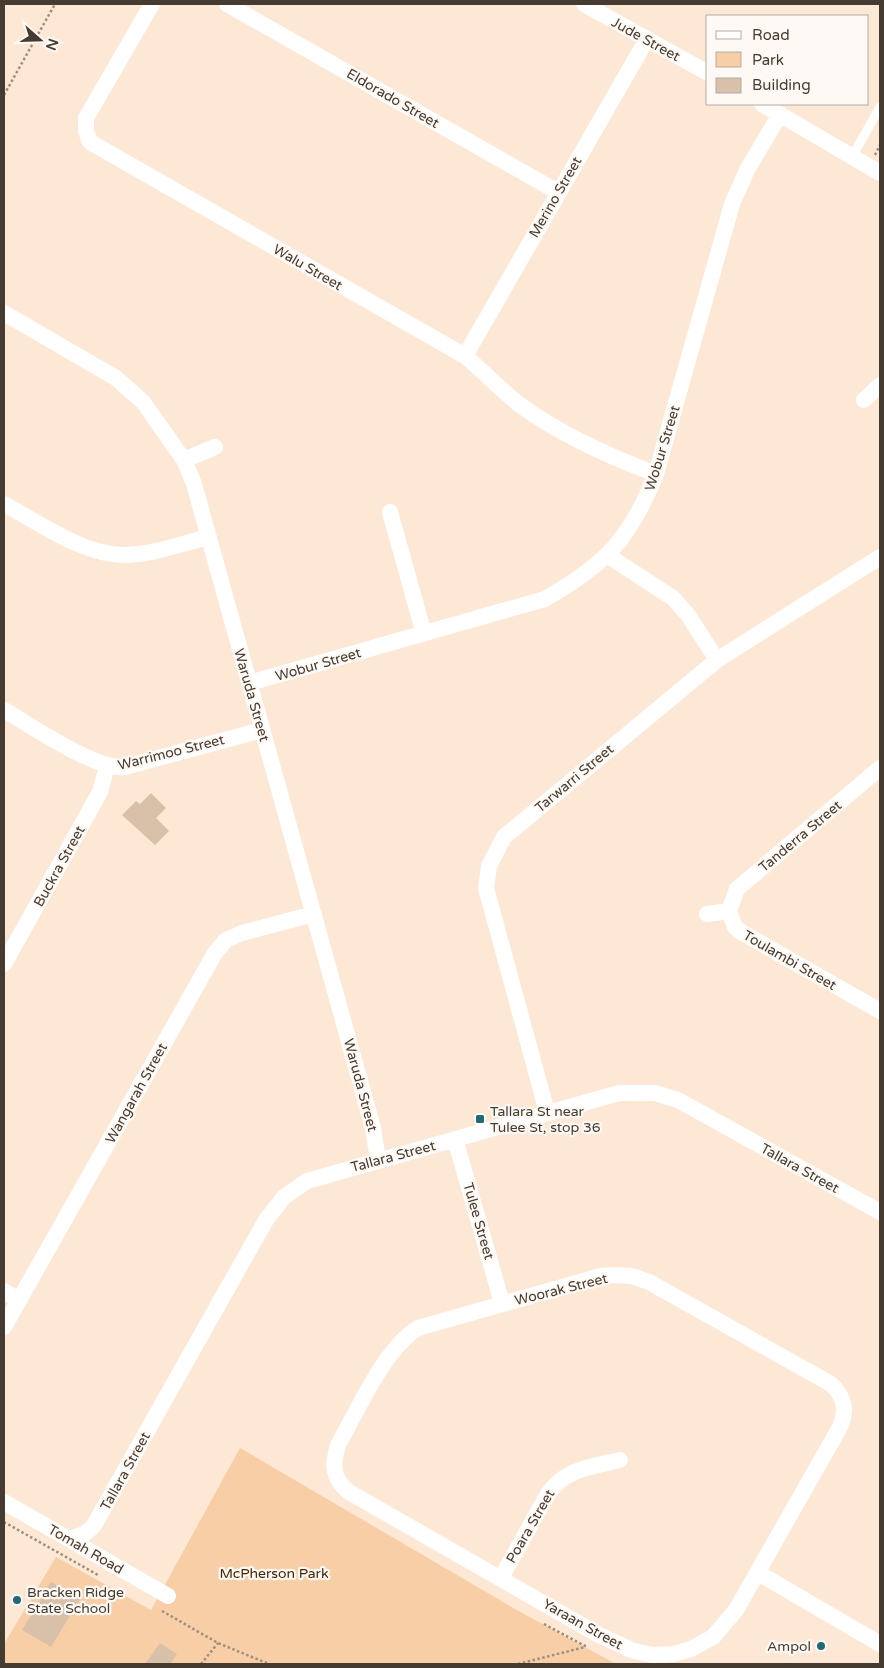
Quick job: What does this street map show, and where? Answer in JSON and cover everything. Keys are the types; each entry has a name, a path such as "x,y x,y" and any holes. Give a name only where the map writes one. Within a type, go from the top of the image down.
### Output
{"street":[{"name":"Walu Street","path":"152,4 86,118 86,131 90,142 466,356 536,417 612,457 656,474"},
{"name":"Eldorado Street","path":"227,4 558,192"},
{"name":"Jude Street","path":"584,4 706,72"},
{"name":"Merino Street","path":"466,356 647,39"},
{"path":"764,105 880,172"},
{"name":"Wobur Street","path":"249,683 546,599 576,581 623,539 636,518 656,474 732,204 747,170 780,114"},
{"name":"Waruda Street","path":"4,313 116,378 143,402 184,460 194,484 374,1128 378,1160"},
{"path":"864,400 880,385"},
{"path":"184,460 215,447"},
{"path":"4,504 86,548 104,553 144,554 208,537"},
{"path":"390,512 424,634"},
{"path":"607,555 673,598 688,615 717,660"},
{"name":"Tarwarri Street","path":"547,1112 486,888 489,866 504,837 717,660 880,557"},
{"name":"Warrimoo Street","path":"4,710 107,766 125,767 262,730"},
{"name":"Buckra Street","path":"4,964 100,792 107,766"},
{"name":"Tanderra Street","path":"729,911 733,895 738,889 880,768"},
{"path":"706,914 729,911"},
{"name":"Toulambi Street","path":"729,911 735,927 741,932 880,1011"},
{"name":"Wangarah Street","path":"4,1327 215,953 226,940 242,933 314,914"},
{"name":"Tallara Street","path":"69,1539 88,1531 95,1523 276,1206 295,1188 307,1181 547,1112 630,1091 668,1096 880,1212"},
{"name":"Tulee Street","path":"455,1139 502,1303"},
{"name":"Woorak Street","path":"334,1474 334,1460 338,1445 384,1364 406,1335 418,1328 602,1276 632,1276 649,1282 831,1384 844,1401"},
{"path":"4,1291 19,1300"},
{"name":"Yaraan Street","path":"334,1474 338,1483 349,1492 599,1635 634,1651 653,1655 673,1654 691,1649 713,1637 736,1610 840,1427 845,1410 844,1401"},
{"name":"Poara Street","path":"501,1578 557,1481 568,1473 620,1460"},
{"name":"Tomah Road","path":"4,1502 168,1596"},
{"path":"758,1573 880,1644"}],"lane":[{"path":"852,157 880,107"}],"path":[{"path":"4,96 55,4"},
{"path":"518,1664 586,1646 544,1624"},
{"path":"201,1664 218,1643"}],"green space":[{"name":"McPherson Park","path":"240,1448 515,1609 616,1664 4,1664 4,1644 56,1557 151,1610"}],"building":[{"path":"151,793 166,808 156,818 169,831 155,845 122,815 136,801 140,804"},
{"path":"51,1582 80,1599 51,1647 22,1630"},
{"path":"160,1643 177,1654 170,1664 145,1664"}],"place":[{"name":"Tallara St near Tulee St, stop 36","path":"480,1119"},
{"name":"Bracken Ridge State School","path":"17,1600"},
{"name":"Ampol","path":"821,1646"}]}
